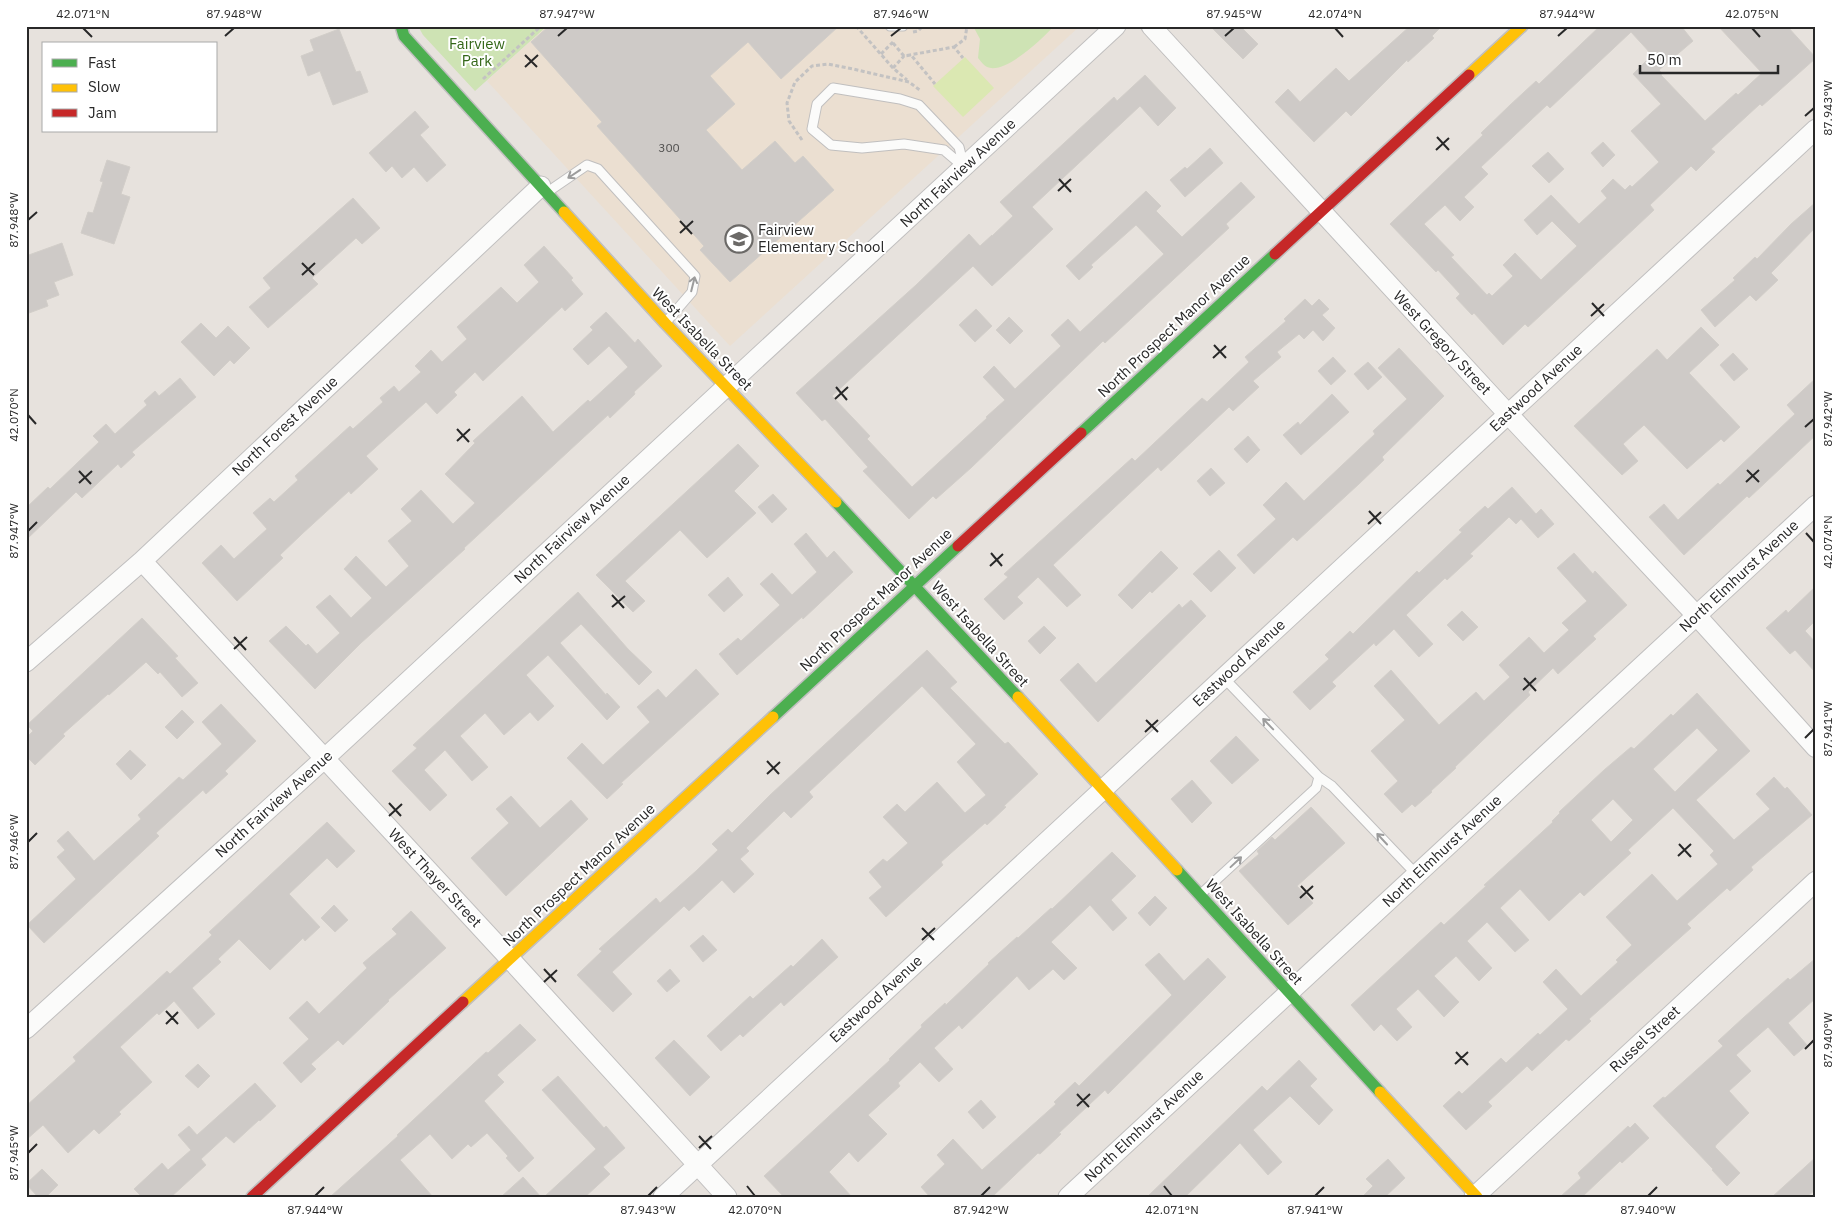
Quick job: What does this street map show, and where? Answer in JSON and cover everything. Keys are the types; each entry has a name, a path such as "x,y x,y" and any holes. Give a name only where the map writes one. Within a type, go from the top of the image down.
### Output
{"street":[{"name":"West Isabella Street","path":"401,26 404,36 665,323 915,585 1476,1196"},
{"name":"North Fairview Avenue","path":"26,1029 325,758 1116,26"},
{"name":"West Gregory Street","path":"1151,26 1816,748"},
{"name":"North Prospect Manor Avenue","path":"252,1197 1522,26"},
{"name":"Eastwood Avenue","path":"663,1197 1816,130"},
{"name":"North Forest Avenue","path":"26,662 142,560 544,189"},
{"name":"North Elmhurst Avenue","path":"1068,1197 1816,505"},
{"name":"West Thayer Street","path":"142,560 727,1197"},
{"name":"Russel Street","path":"1476,1196 1816,881"}],"lane":[{"path":"890,26 903,26"},
{"path":"833,88 900,99 919,105 958,147 964,167 944,150 920,146 904,144 862,148 831,145 812,129 817,104 833,88"},
{"path":"544,189 587,165 598,169 695,276 692,292 665,323"},
{"path":"1224,677 1319,777 1332,786 1416,874"},
{"path":"1200,895 1316,788 1319,777"}],"path":[{"path":"483,79 541,26"},
{"path":"856,26 893,68 925,94"},
{"path":"893,68 904,56 954,47 965,39 966,26"},
{"path":"893,43 904,56"},
{"path":"954,47 963,58"},
{"path":"911,55 935,84"},
{"path":"806,144 789,121 787,103 795,82 812,66 828,64 909,82"}],"shaded area":[{"name":"Fairview Elementary School","path":"547,26 1080,26 730,346 487,81"}],"green space":[{"name":"Fairview Park","path":"418,26 547,26 475,91 423,35"},
{"path":"973,26 1054,26 1023,54 1003,66 995,68 987,67 978,58 980,39"},
{"path":"965,57 994,88 963,117 933,86"}],"building":[{"path":"549,26 839,26 781,79 748,42 710,76 735,104 706,130 742,170 775,141 795,163 803,156 834,190 730,282 700,250 704,246 597,126 602,122 531,42"},
{"path":"1210,26 1240,26 1258,44 1243,59"},
{"path":"1410,26 1442,26 1432,36 1434,38 1408,62 1407,60 1351,116 1346,111 1314,142 1275,102 1288,89 1300,102 1336,68 1349,81"},
{"path":"1600,26 1681,26 1693,41 1659,70 1662,73 1661,75 1705,121 1762,73 1718,26 1787,26 1816,58 1762,106 1760,104 1711,149 1715,152 1696,171 1691,166 1650,205 1654,210 1528,327 1525,324 1503,345 1474,313 1472,315 1456,298 1460,294 1438,270 1436,272 1390,224 1483,135 1481,133 1510,105 1536,81 1539,84","holes":["1631,32 1652,55 1633,74 1661,104 1631,131 1659,162 1632,187 1630,185 1625,190 1613,179 1601,191 1607,198 1579,224 1551,195 1524,220 1537,235 1552,221 1577,246 1541,280 1515,253 1503,265 1513,276 1492,296 1489,293 1487,295 1451,257 1454,255 1424,224 1445,205 1460,221 1474,207 1464,197 1488,174 1481,167 1547,105 1550,108"]},
{"path":"339,29 356,72 360,71 368,92 333,105 320,71 308,76 301,56 314,51 310,40"},
{"path":"1145,75 1176,108 1158,126 1140,106 1032,207 1053,229 1017,263 992,286 973,266 832,396 870,436 867,439 912,487 1005,400 983,377 994,366 1015,389 1061,346 1051,335 1068,319 1080,332 1164,254 1136,225 1091,265 1093,267 1079,280 1066,266 1146,191 1161,206 1156,211 1182,237 1241,182 1255,197 1226,224 1229,228 1105,343 1103,341 972,467 936,499 933,496 909,519 863,471 868,467 825,419 822,421 796,393 916,285 969,234 980,246 992,236 1013,216 1000,202 1114,97 1117,101"},
{"path":"415,111 429,127 420,135 446,165 427,182 414,167 402,178 392,166 386,172 369,153"},
{"path":"1603,142 1615,155 1603,167 1591,153"},
{"path":"1210,148 1223,163 1185,197 1170,180 1185,167 1187,169"},
{"path":"1548,152 1564,169 1549,183 1532,166"},
{"path":"107,160 130,167 121,194 130,197 114,244 81,233 88,212 93,213 103,182 100,181"},
{"path":"353,198 380,228 362,244 356,238 312,278 318,284 268,328 249,307 271,288 263,278"},
{"path":"1816,202 1816,227 1771,273 1778,280 1756,301 1750,295 1715,327 1701,310 1735,280 1733,278 1755,257 1757,259 1791,224"},
{"path":"62,243 73,275 54,282 59,295 46,300 48,306 29,313 26,304 26,256"},
{"path":"544,246 573,278 571,280 583,294 565,311 562,307 483,381 475,372 454,392 457,395 437,414 426,402 366,456 378,469 351,494 349,491 302,534 280,555 283,558 237,601 202,563 221,545 234,559 267,529 253,513 270,498 274,502 298,480 295,476 350,426 353,429 383,402 380,398 394,386 399,392 421,372 415,366 431,350 442,362 467,339 457,327 501,287 517,303 539,282 524,265"},
{"path":"1305,299 1312,306 1319,299 1329,309 1322,315 1335,328 1323,341 1313,330 1304,339 1299,334 1277,352 1281,357 1253,381 1259,387 1233,411 1229,407 1161,471 1158,467 1053,565 1081,595 1067,607 1038,577 1017,597 1023,603 1004,620 984,599 1008,577 1004,574 1132,458 1135,461 1202,398 1207,402 1249,362 1245,357 1286,321 1284,319"},
{"path":"976,309 992,326 975,342 959,325"},
{"path":"606,312 635,343 638,339 662,366 610,418 608,415 361,643 315,689 269,641 286,626 317,654 340,633 316,607 330,595 351,618 372,598 344,569 356,556 386,587 409,566 388,541 412,521 401,509 421,490 453,524 475,503 445,474 475,443 473,441 522,396 553,432 588,400 590,402 628,367 609,346 588,365 573,349 593,330 590,327"},
{"path":"1009,317 1023,331 1010,344 996,330"},
{"path":"201,323 216,338 228,326 250,348 234,364 230,360 214,376 181,342"},
{"path":"1701,327 1719,345 1689,373 1740,427 1724,442 1721,439 1687,469 1644,425 1623,444 1638,461 1622,475 1574,426 1657,349 1667,360"},
{"path":"1399,348 1444,396 1382,457 1384,460 1359,484 1297,541 1293,537 1254,574 1237,555 1276,519 1263,505 1286,482 1304,501 1375,434 1373,431 1407,399 1378,368"},
{"path":"1733,353 1748,369 1734,381 1720,365"},
{"path":"1333,357 1346,371 1331,385 1318,371"},
{"path":"1368,362 1382,377 1368,390 1354,374"},
{"path":"180,378 196,397 132,452 135,455 121,468 118,464 82,498 76,492 26,540 26,508 48,487 50,489 99,442 93,436 106,424 115,434 147,405 144,401 155,391 159,396"},
{"path":"1816,378 1816,435 1749,498 1747,496 1684,555 1649,517 1664,504 1678,520 1718,483 1720,485 1795,414 1787,405"},
{"path":"1332,394 1349,412 1301,455 1283,435 1298,422 1300,425"},
{"path":"1248,436 1260,450 1247,463 1234,449"},
{"path":"738,444 759,466 734,491 756,513 707,558 680,530 625,581 645,601 633,612 596,575"},
{"path":"1211,468 1225,483 1210,496 1197,481"},
{"path":"1512,487 1536,514 1541,509 1554,524 1538,538 1521,519 1516,524 1509,517 1470,554 1473,556 1447,580 1445,578 1406,615 1433,644 1419,657 1394,629 1376,646 1374,643 1332,682 1336,686 1310,710 1293,692 1329,659 1325,655 1350,631 1353,634 1417,571 1419,573 1462,532 1459,530 1485,506 1488,509"},
{"path":"773,494 787,509 772,523 758,507"},
{"path":"806,533 827,558 834,551 853,572 803,619 802,617 737,675 719,654 738,638 741,641 780,605 760,584 772,573 792,595 817,572 794,544"},
{"path":"1219,550 1236,568 1211,592 1193,574"},
{"path":"1161,551 1178,568 1132,609 1118,595"},
{"path":"1574,553 1593,574 1595,571 1627,605 1593,636 1596,639 1558,674 1553,668 1528,692 1530,695 1455,767 1432,792 1415,807 1412,804 1402,813 1384,794 1398,781 1371,751 1405,720 1374,686 1391,670 1439,725 1476,692 1484,701 1510,677 1499,665 1529,637 1544,653 1569,630 1562,623 1587,601 1557,568"},
{"path":"728,577 743,595 724,612 708,595"},
{"path":"1816,586 1816,620 1805,631 1816,643 1816,673 1795,650 1790,654 1766,628 1786,610 1788,613"},
{"path":"578,592 628,649 652,672 639,685 581,624 560,643 606,695 607,693 620,707 607,720 548,655 526,675 554,706 538,721 530,712 504,735 485,713 460,736 488,767 472,781 445,750 424,770 447,795 430,811 392,771 417,748 413,745"},
{"path":"1191,600 1206,616 1098,722 1060,680 1078,663 1096,683 1179,604 1182,608"},
{"path":"1462,611 1478,627 1463,641 1447,625"},
{"path":"142,618 178,656 175,658 198,683 182,697 160,672 158,674 146,662 63,734 65,736 35,765 26,756 26,738 33,731 27,725"},
{"path":"1044,626 1056,638 1040,654 1028,641"},
{"path":"927,650 957,682 950,688 1005,744 1008,742 1038,774 987,825 985,823 941,862 943,865 886,917 869,898 882,887 869,872 883,859 887,862 908,843 883,817 897,804 905,812 937,782 965,813 986,795 957,762 976,744 922,686 809,792 813,797 791,818 784,811 746,848 749,851 740,859 754,874 734,893 722,880 689,911 684,906 612,972 632,994 613,1012 577,975 602,951 599,949 656,898 660,903 696,871 718,850 712,844 728,829 732,833 770,795"},
{"path":"696,669 719,694 621,783 623,784 607,799 567,758 582,743 603,765 650,722 637,707 658,689 666,698"},
{"path":"1697,693 1750,751 1696,800 1734,840 1770,809 1756,794 1774,777 1785,789 1787,787 1812,815 1751,867 1753,870 1730,891 1727,888 1687,924 1691,928 1589,1019 1591,1021 1569,1041 1566,1039 1532,1071 1527,1066 1488,1102 1492,1106 1466,1130 1443,1106 1459,1091 1462,1094 1501,1058 1506,1063 1538,1033 1540,1035 1568,1009 1543,982 1556,969 1581,996 1618,962 1616,960 1632,945 1606,917 1652,874 1677,901 1718,864 1710,855 1714,851 1673,808 1628,850 1631,853 1584,896 1580,892 1549,921 1520,889 1500,908 1529,940 1515,952 1487,922 1467,941 1492,968 1479,981 1456,956 1434,976 1459,1002 1444,1017 1418,989 1396,1009 1412,1027 1397,1041 1381,1024 1374,1031 1351,1005 1441,922 1444,925 1486,886 1484,885 1553,822 1559,812 1604,770 1631,747 1634,749 1671,714 1673,716","holes":["1697,728 1718,750 1675,792 1653,769","1613,799 1633,820 1611,842 1591,820"]},
{"path":"221,704 256,741 225,771 228,774 206,794 203,790 156,833 159,836 44,943 27,925 76,879 57,857 65,850 57,841 68,831 94,861 141,819 138,815 179,777 183,780 222,744 202,722"},
{"path":"182,710 194,722 177,739 165,727"},
{"path":"1236,736 1259,760 1232,784 1210,761"},
{"path":"130,750 146,765 131,780 116,764"},
{"path":"1192,780 1212,803 1192,823 1171,799"},
{"path":"511,796 540,828 571,800 588,819 506,896 471,858 509,823 496,809"},
{"path":"1311,807 1345,843 1297,886 1313,903 1288,925 1239,871 1259,854 1257,851 1272,837 1275,840"},
{"path":"327,822 355,851 337,868 327,858 289,894 320,927 305,941 303,938 270,970 239,939 218,959 221,962 192,988 215,1014 198,1029 174,1001 159,1015 157,1013 120,1047 152,1082 119,1112 121,1114 99,1134 94,1129 68,1153 43,1125 26,1140 26,1106 76,1061 73,1057 167,971 170,974 212,935 209,932"},
{"path":"1112,852 1136,876 1111,900 1127,918 1113,931 1090,905 1051,942 1077,968 1064,980 1053,969 1029,990 1017,976 962,1029 959,1025 934,1048 953,1069 939,1082 920,1062 898,1083 900,1086 868,1115 887,1134 858,1162 849,1152 829,1172 852,1197 784,1197 764,1176 890,1060 922,1027 921,1025 945,1003 946,1005 1017,937 1052,909"},
{"path":"1155,896 1167,908 1150,926 1138,913"},
{"path":"334,905 348,920 335,932 321,918"},
{"path":"411,911 446,948 388,1000 343,1045 338,1040 311,1064 316,1069 301,1083 283,1063 309,1039 289,1018 307,1001 319,1014 367,968 363,963 397,934 392,929"},
{"path":"703,935 717,950 703,962 690,946"},
{"path":"822,939 838,957 784,1006 781,1002 743,1037 740,1034 721,1051 707,1036 750,996 753,999 791,965 793,967"},
{"path":"1159,953 1184,981 1208,958 1226,977 1108,1094 1105,1090 1059,1133 1061,1134 1040,1154 1038,1153 992,1197 930,1197 921,1187 945,1164 937,1155 953,1139 982,1170 1056,1104 1054,1102 1075,1082 1079,1086 1172,995 1145,965"},
{"path":"1816,958 1816,998 1788,1023 1807,1045 1794,1056 1768,1027 1736,1055 1751,1071 1729,1091 1749,1113 1715,1147 1740,1173 1727,1186 1653,1106 1663,1097 1665,1098 1723,1046 1718,1041 1743,1018 1788,978 1790,980"},
{"path":"670,969 680,981 667,992 657,981"},
{"path":"520,1024 536,1040 497,1075 504,1082 484,1101 534,1158 519,1172 506,1158 508,1156 487,1133 471,1147 468,1144 452,1159 430,1134 400,1160 433,1197 330,1197 398,1136 486,1052 488,1053"},
{"path":"674,1040 710,1077 690,1096 655,1058"},
{"path":"1299,1060 1317,1079 1310,1086 1333,1110 1319,1125 1290,1096 1253,1130 1282,1162 1268,1175 1240,1143 1185,1197 1147,1197 1262,1086 1267,1091"},
{"path":"198,1064 210,1076 198,1088 185,1076"},
{"path":"558,1076 604,1128 606,1126 625,1148 603,1167 610,1174 585,1197 544,1197 596,1149 542,1090"},
{"path":"255,1083 276,1106 260,1121 234,1143 226,1136 201,1159 206,1165 171,1197 142,1197 134,1189 162,1163 168,1170 191,1150 178,1135 189,1126 197,1135"},
{"path":"981,1100 996,1117 983,1129 968,1112"},
{"path":"1635,1123 1649,1138 1622,1163 1620,1161 1582,1197 1560,1197 1581,1178 1578,1173 1628,1126 1630,1128"},
{"path":"1816,1157 1816,1189 1807,1197 1772,1197"},
{"path":"1388,1159 1405,1178 1385,1197 1362,1197 1373,1186 1366,1179"},
{"path":"42,1169 58,1185 46,1197 38,1197 26,1184"},
{"path":"523,1177 541,1197 501,1197"}],"traffic: fast":[{"path":"401,26 404,36 564,212"},
{"path":"1081,433 1275,254"},
{"path":"836,502 1018,697"},
{"path":"773,717 958,546"},
{"path":"1177,870 1380,1092"}],"traffic: slow":[{"path":"1469,75 1522,26"},
{"path":"564,212 665,323 836,502"},
{"path":"1018,697 1177,870"},
{"path":"463,1002 773,717"},
{"path":"1380,1092 1477,1197"}],"traffic: jam":[{"path":"1275,254 1469,75"},
{"path":"958,546 1081,433"},
{"path":"252,1197 463,1002"}],"place":[{"name":"Fairview Elementary School","path":"739,239"}]}
